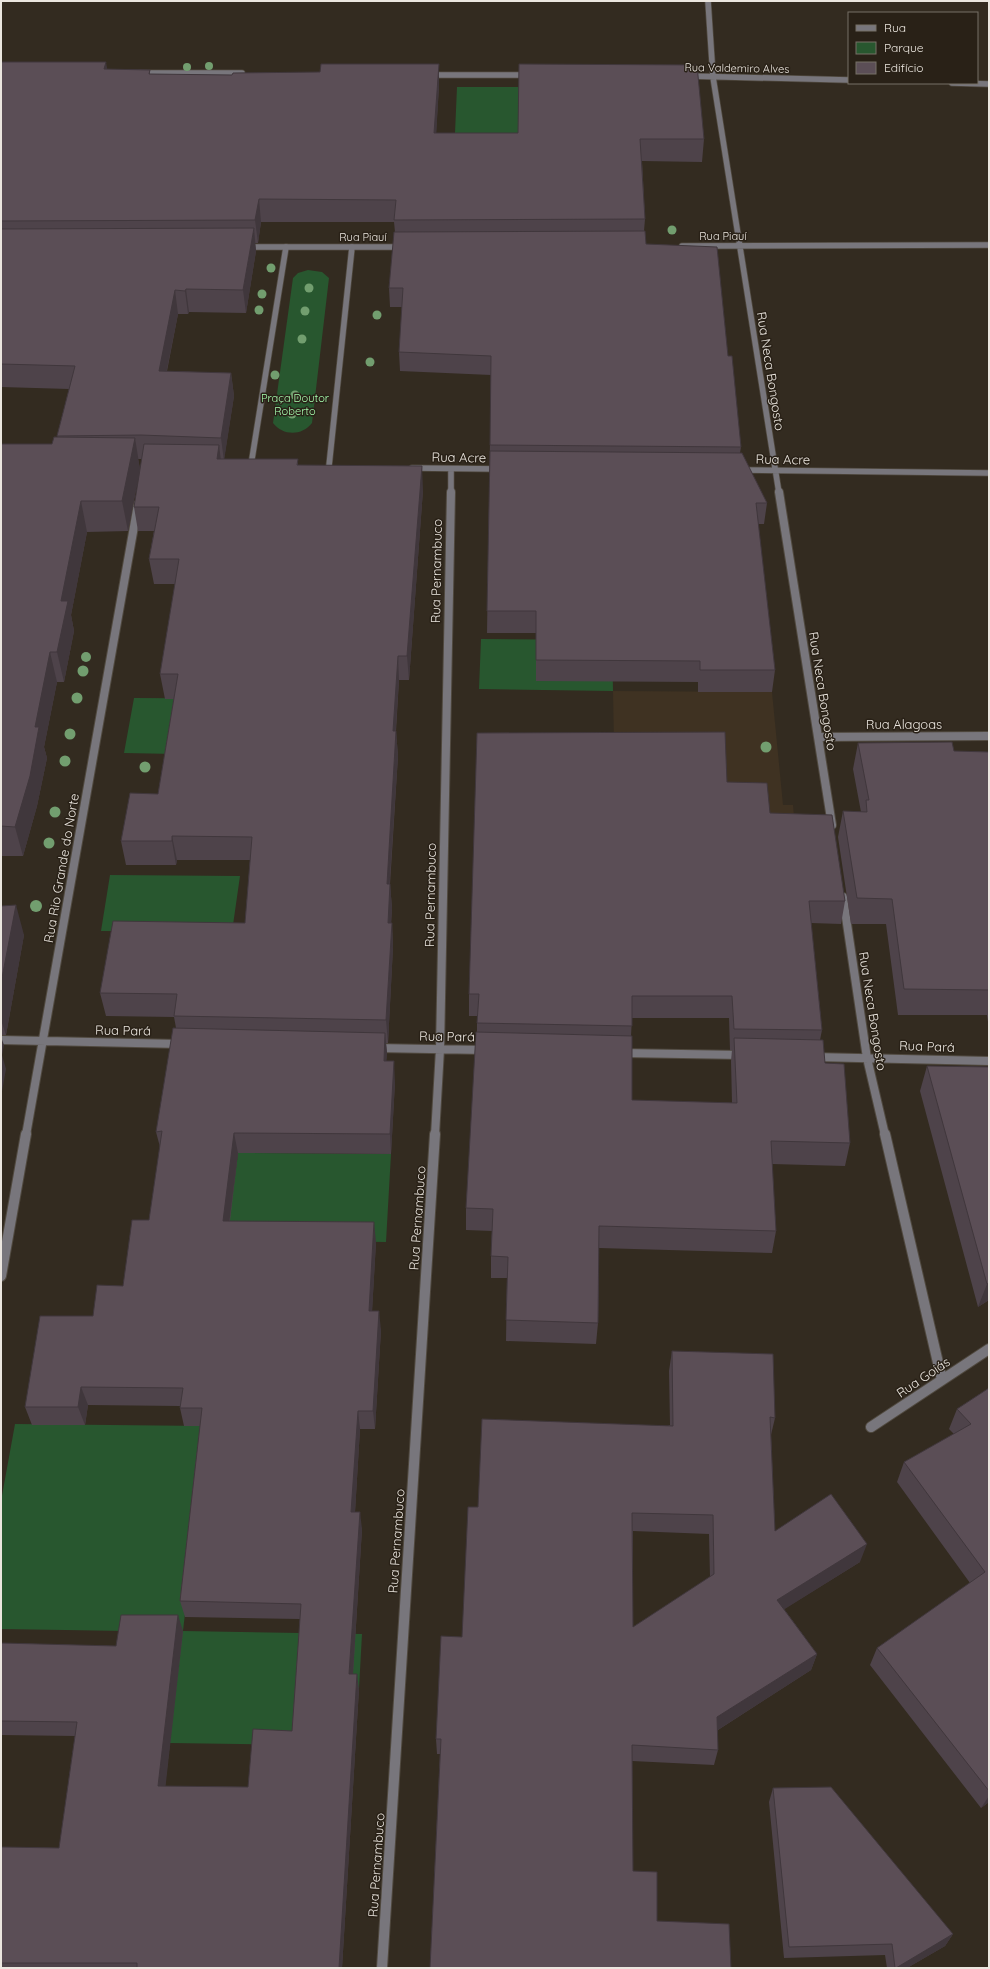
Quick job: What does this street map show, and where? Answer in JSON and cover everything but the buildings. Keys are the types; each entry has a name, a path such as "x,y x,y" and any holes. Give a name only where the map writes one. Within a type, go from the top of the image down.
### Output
{"street":[{"name":"Rua Neca Bongosto","path":"708,1 713,77 774,470 833,831"},
{"path":"136,73 246,73"},
{"path":"420,75 531,75"},
{"name":"Rua Valdemiro Alves","path":"682,76 848,80"},
{"path":"978,84 989,84"},
{"name":"Rua Piauí","path":"676,246 989,245"},
{"name":"Rua Piauí","path":"239,247 407,247"},
{"path":"251,465 286,247"},
{"path":"329,466 352,247"},
{"path":"244,465 259,465"},
{"path":"321,466 336,466"},
{"name":"Rua Acre","path":"405,468 506,469"},
{"name":"Rua Pernambuco","path":"382,1968 440,1049 451,469"},
{"name":"Rua Acre","path":"735,470 989,473"},
{"name":"Rua Rio Grande do Norte","path":"1,1276 139,495"},
{"name":"Rua Alagoas","path":"818,737 989,736"},
{"name":"Rua Neca Bongosto","path":"841,886 867,1058 942,1380"},
{"name":"Rua Pará","path":"1,1040 186,1044"},
{"name":"Rua Pará","path":"369,1048 496,1050"},
{"path":"614,1053 749,1055"},
{"name":"Rua Pará","path":"804,1056 989,1061"},
{"name":"Rua Goiás","path":"871,1427 989,1349"}],"shaded area":[{"path":"613,691 772,692 783,805 793,805 796,837 614,745"}],"green space":[{"path":"457,87 518,87 579,121 454,156"},
{"name":"Praça Doutor Roberto","path":"308,270 322,272 329,278 312,423 303,430 292,433 282,430 273,423 293,278 298,273"},
{"path":"481,639 612,640 613,691 479,689"},
{"path":"134,698 275,699 227,755 124,753"},
{"path":"110,875 240,876 232,932 101,931"},
{"path":"238,1153 391,1154 386,1242 227,1240"},
{"path":"15,1424 207,1426 183,1631 362,1634 359,1689 300,1689 296,1745 170,1743 127,1631 1,1629 1,1501"}]}
